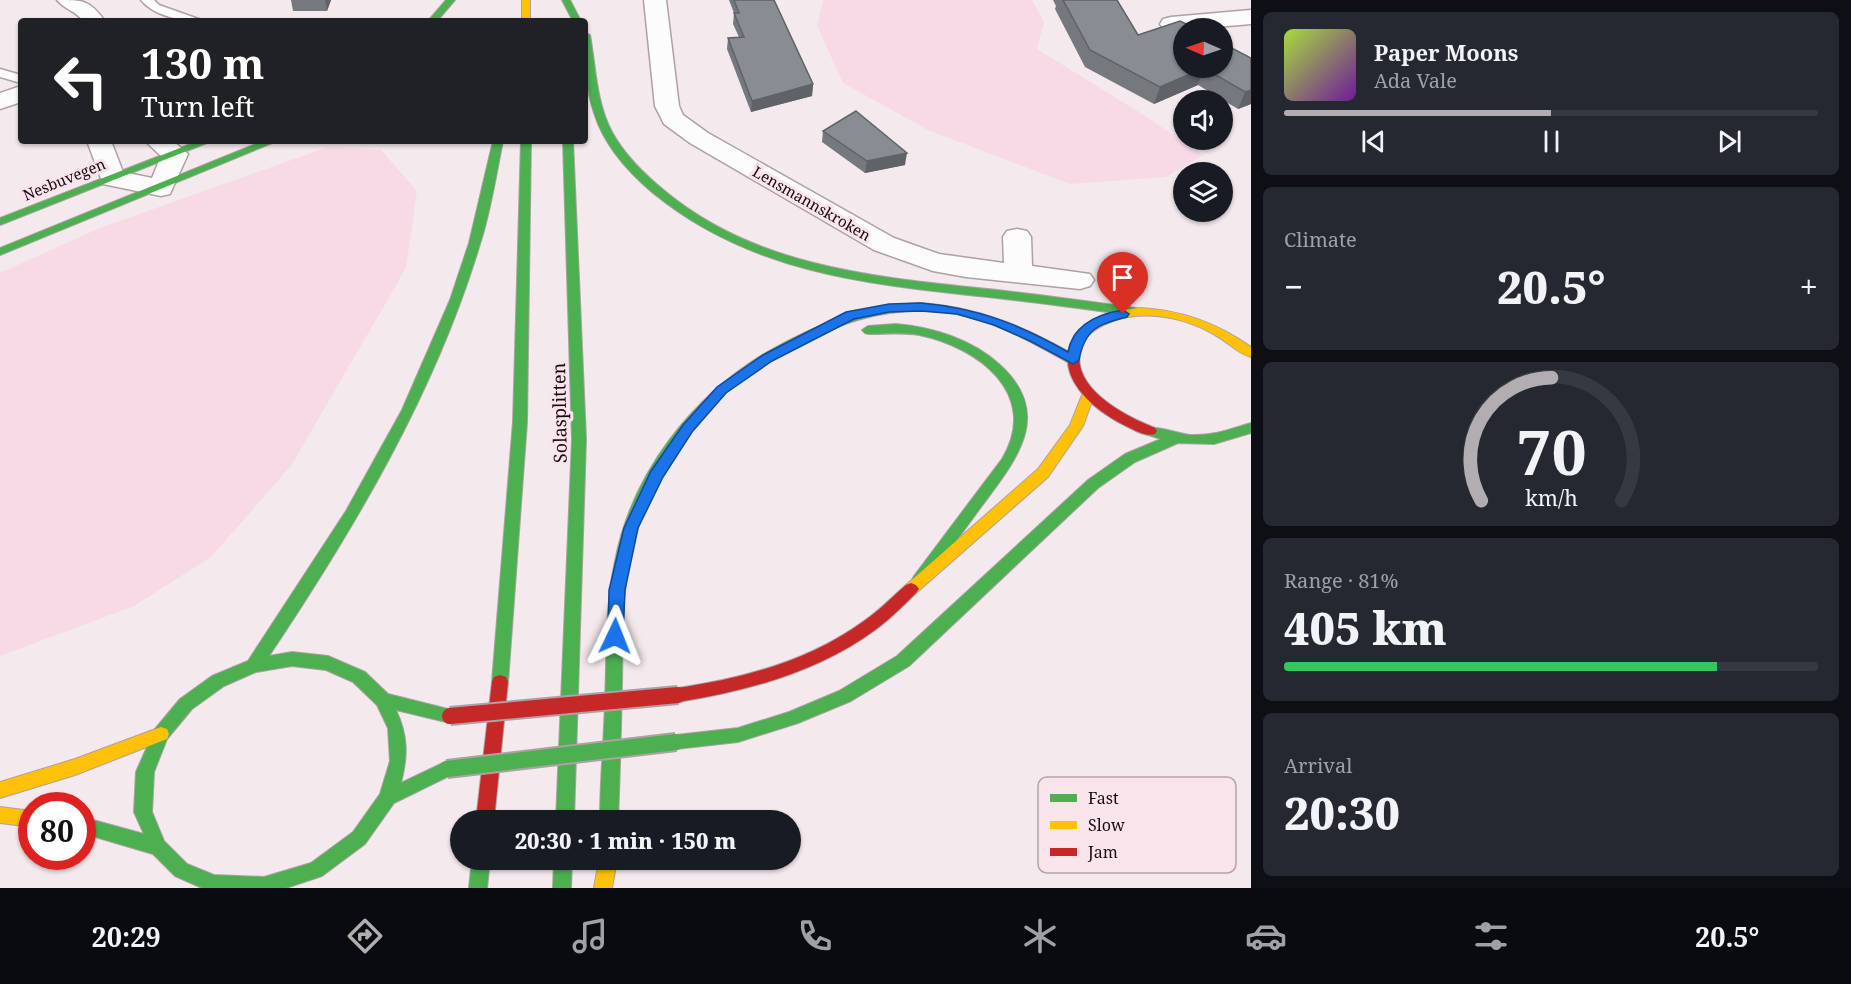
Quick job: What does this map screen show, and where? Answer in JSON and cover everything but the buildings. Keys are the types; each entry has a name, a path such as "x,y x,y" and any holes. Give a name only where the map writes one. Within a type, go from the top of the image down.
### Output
{"main road":[{"path":"435,18 451,0"},
{"path":"564,18 565,0"},
{"path":"565,0 576,18"},
{"path":"588,62 591,89 608,134 632,170 674,207 733,240 790,261 872,280 1168,314 1199,322 1228,336 1251,353"},
{"name":"Nesbuvegen","path":"0,222 112,178 166,147 186,144"},
{"path":"0,252 265,144"},
{"path":"254,666 320,569 376,472 430,368 472,255 497,144"},
{"name":"Solasplitten","path":"486,810 504,650 520,422 526,144"},
{"name":"Solasplitten","path":"565,810 579,439 568,144"},
{"path":"609,810 617,590 631,528 656,475 687,429 721,390 768,358 851,315 889,308 948,309 998,322 1034,338 1073,360"},
{"path":"1136,312 1110,316 1089,326 1077,341 1073,360 1078,376 1089,393 1112,413 1141,429 1176,438 1207,441 1234,436 1251,428"},
{"path":"804,338 900,328 927,333 959,342 988,359 1007,378 1018,398 1024,416 1017,443 994,480 919,580"},
{"path":"383,700 450,716 678,695 725,689 766,678 816,657 864,630 1043,473 1076,426 1089,393"},
{"path":"1234,436 1251,441"},
{"path":"388,797 447,769 738,735 792,718 845,696 903,661 1093,484 1130,458 1176,438"},
{"path":"292,659 328,663 358,677 383,700 396,728 398,761 388,797 359,838 316,870 264,886 215,886 181,870 158,847 143,812 145,772 161,734 186,704 218,681 254,666 292,659"},
{"path":"0,790 75,767 161,734"},
{"path":"0,815 18,817"},
{"path":"96,829 158,847"},
{"path":"478,888 480,870"},
{"path":"562,888 563,870"},
{"path":"603,888 606,870"}],"street":[{"path":"82,10 109,0"},
{"name":"Lensmannskroken","path":"655,0 667,106 673,119 699,138 885,244 933,262 1080,280"},
{"path":"1171,24 1251,17"},
{"path":"0,102 18,94"},
{"path":"100,144 112,178 161,188 166,147"},
{"path":"1017,237 1018,274"}],"lane":[{"path":"147,0 155,7 189,18"},
{"path":"0,73 18,78"}],"shaded area":[{"path":"823,0 1032,0 1044,22 1037,49 1173,135 1173,150 1196,150 1203,155 1191,162 1173,162 1173,173 1166,177 1070,184 928,130 843,83 817,26"},
{"path":"328,147 381,150 417,191 406,268 291,466 211,557 134,606 0,656 0,273 100,228"}],"traffic: fast":[{"path":"435,18 451,0"},
{"path":"566,0 575,18"},
{"path":"588,58 599,113 617,148 647,182 684,212 725,236 769,254 815,268 862,278 1136,312"},
{"path":"0,222 199,144"},
{"path":"0,252 265,144"},
{"path":"254,666 351,515 409,410 434,356 475,243 497,144"},
{"path":"500,682 520,422 526,144"},
{"path":"565,810 579,439 568,144"},
{"path":"609,810 616,614 622,561 633,523 651,481 689,423 704,406 745,372 792,343 854,316 897,308 943,308 978,315 1011,327 1073,360"},
{"path":"868,330 896,328 922,332 945,338 968,348 988,361 1005,377 1017,395 1021,417 1014,448 919,580"},
{"path":"1150,431 1176,438 1201,440 1226,437 1251,428"},
{"path":"676,742 738,735 792,718 845,696 903,661 1093,484 1130,458 1176,438"},
{"path":"383,700 396,728 398,761 388,797 359,838 316,870 264,886 214,884 181,870 158,847 143,812 145,772 161,734 186,704 218,681 254,666 292,659 328,663 359,677 383,700 450,716"},
{"path":"447,769 676,742"},
{"path":"388,797 447,769"},
{"path":"96,829 158,847"},
{"path":"478,888 480,870"},
{"path":"562,888 563,870"},
{"path":"214,884 215,888"}],"traffic: slow":[{"path":"526,0 526,18"},
{"path":"1080,336 1092,325 1106,317 1123,313 1159,313 1193,320 1213,328 1251,353"},
{"path":"911,589 1043,473 1076,426 1089,393"},
{"path":"0,790 75,767 161,734"},
{"path":"0,815 18,817"},
{"path":"603,888 606,870"}],"traffic: jam":[{"path":"1080,336 1074,351 1074,367 1079,381 1098,403 1125,420 1150,431"},
{"path":"678,695 751,681 818,655 869,627 911,589"},
{"path":"486,810 500,682"},
{"path":"450,716 678,695"}],"route":[{"path":"615,636 617,590 631,528 656,475 687,429 721,390 768,358 851,315 889,308 921,307 957,310 998,322 1034,338 1073,360 1077,341 1089,326 1110,316 1123,314"}]}
